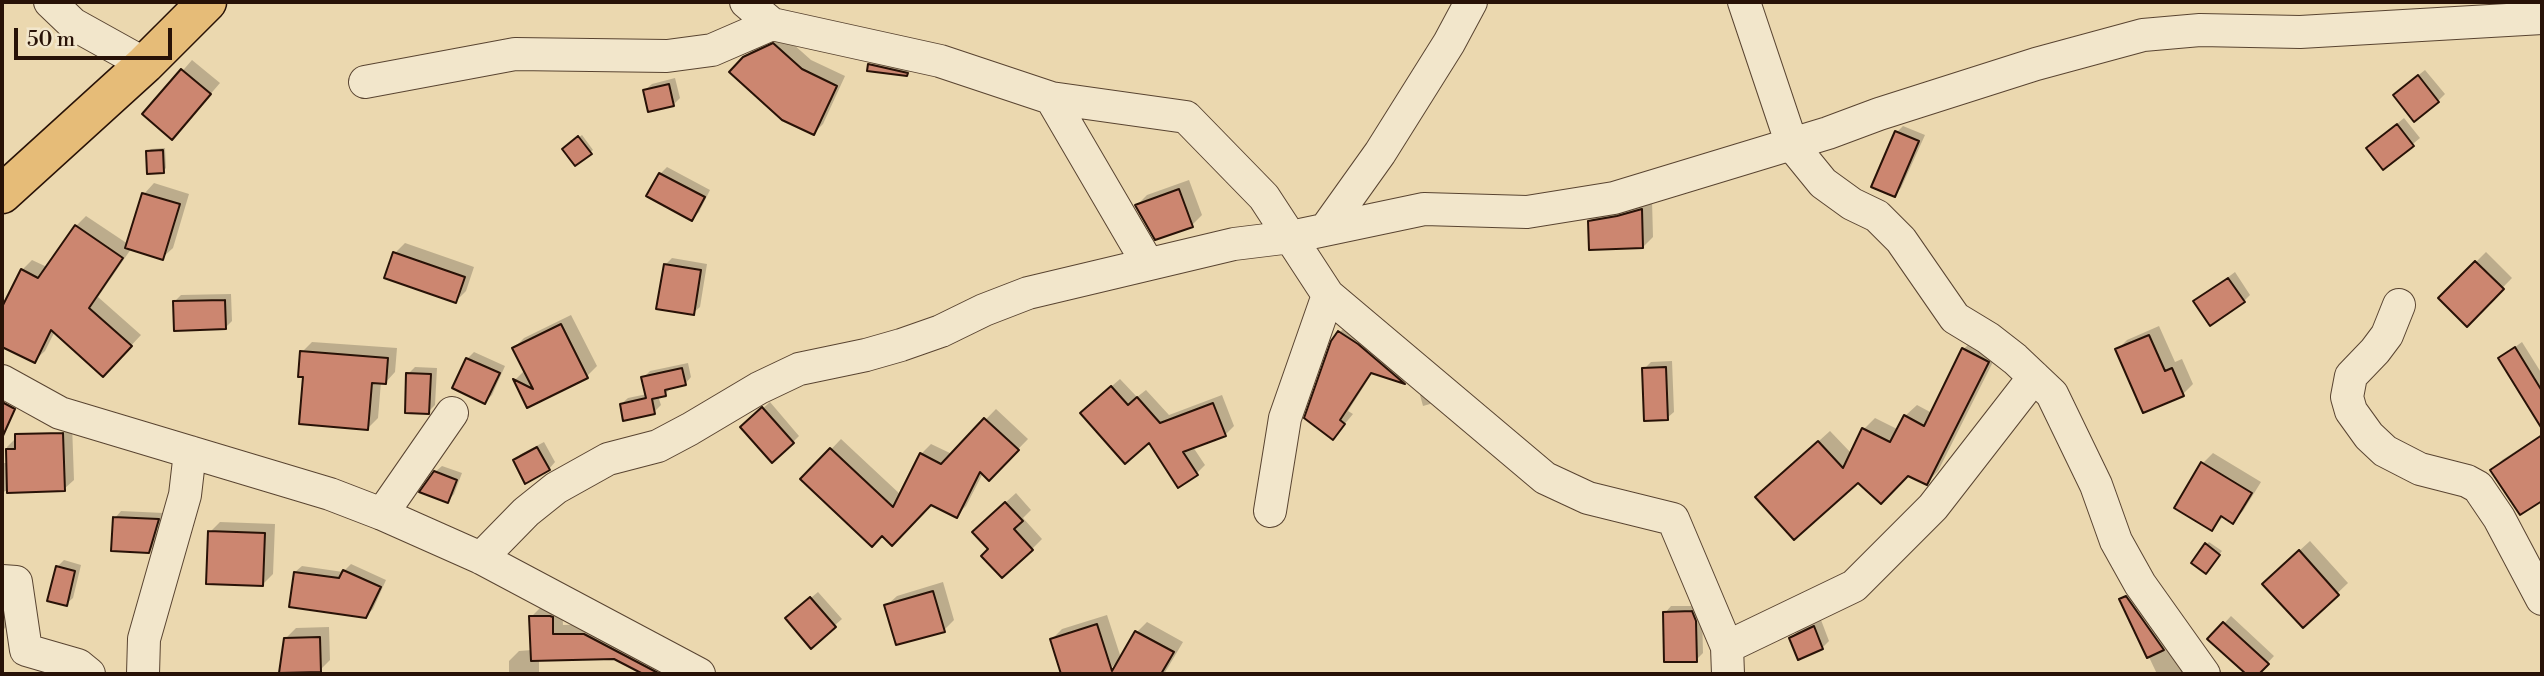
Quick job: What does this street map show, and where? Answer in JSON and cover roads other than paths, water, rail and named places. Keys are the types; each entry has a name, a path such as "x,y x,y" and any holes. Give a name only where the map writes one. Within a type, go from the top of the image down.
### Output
{"main road":[{"path":"6,186 145,64 206,2"}],"street":[{"path":"50,2 73,24 145,64"},
{"path":"746,2 772,24 940,61 1051,99 1186,117 1264,197 1328,296 1545,478 1588,498 1673,519 1727,661 1854,586 1933,508 2034,377"},
{"path":"1325,230 1381,153 1471,2"},
{"path":"1744,2 1792,145 1823,183 1852,204 1877,216 1901,240 1955,318 1988,338 2052,394 2096,485 2116,541 2140,584 2204,674"},
{"path":"481,558 526,512 556,488 608,459 658,446 748,393 799,369 866,355 921,338 1028,293 1234,244 1291,237 1424,209 1527,212 1614,198 1792,145 2036,64 2143,35 2200,30 2300,32 2542,18"},
{"path":"365,82 515,54 667,56 712,50 772,24"},
{"path":"1051,99 1148,264"},
{"path":"1270,511 1285,418 1328,296"},
{"path":"2399,305 2387,335 2351,376 2347,397 2351,411 2369,436 2385,451 2420,470 2478,486 2499,518 2542,599"},
{"path":"2,381 60,413 330,494 382,514 481,558 699,674"},
{"path":"382,514 452,413"},
{"path":"143,674 144,639 185,495 190,452"},
{"path":"2,581 16,582 26,650 78,666 89,674"}]}
